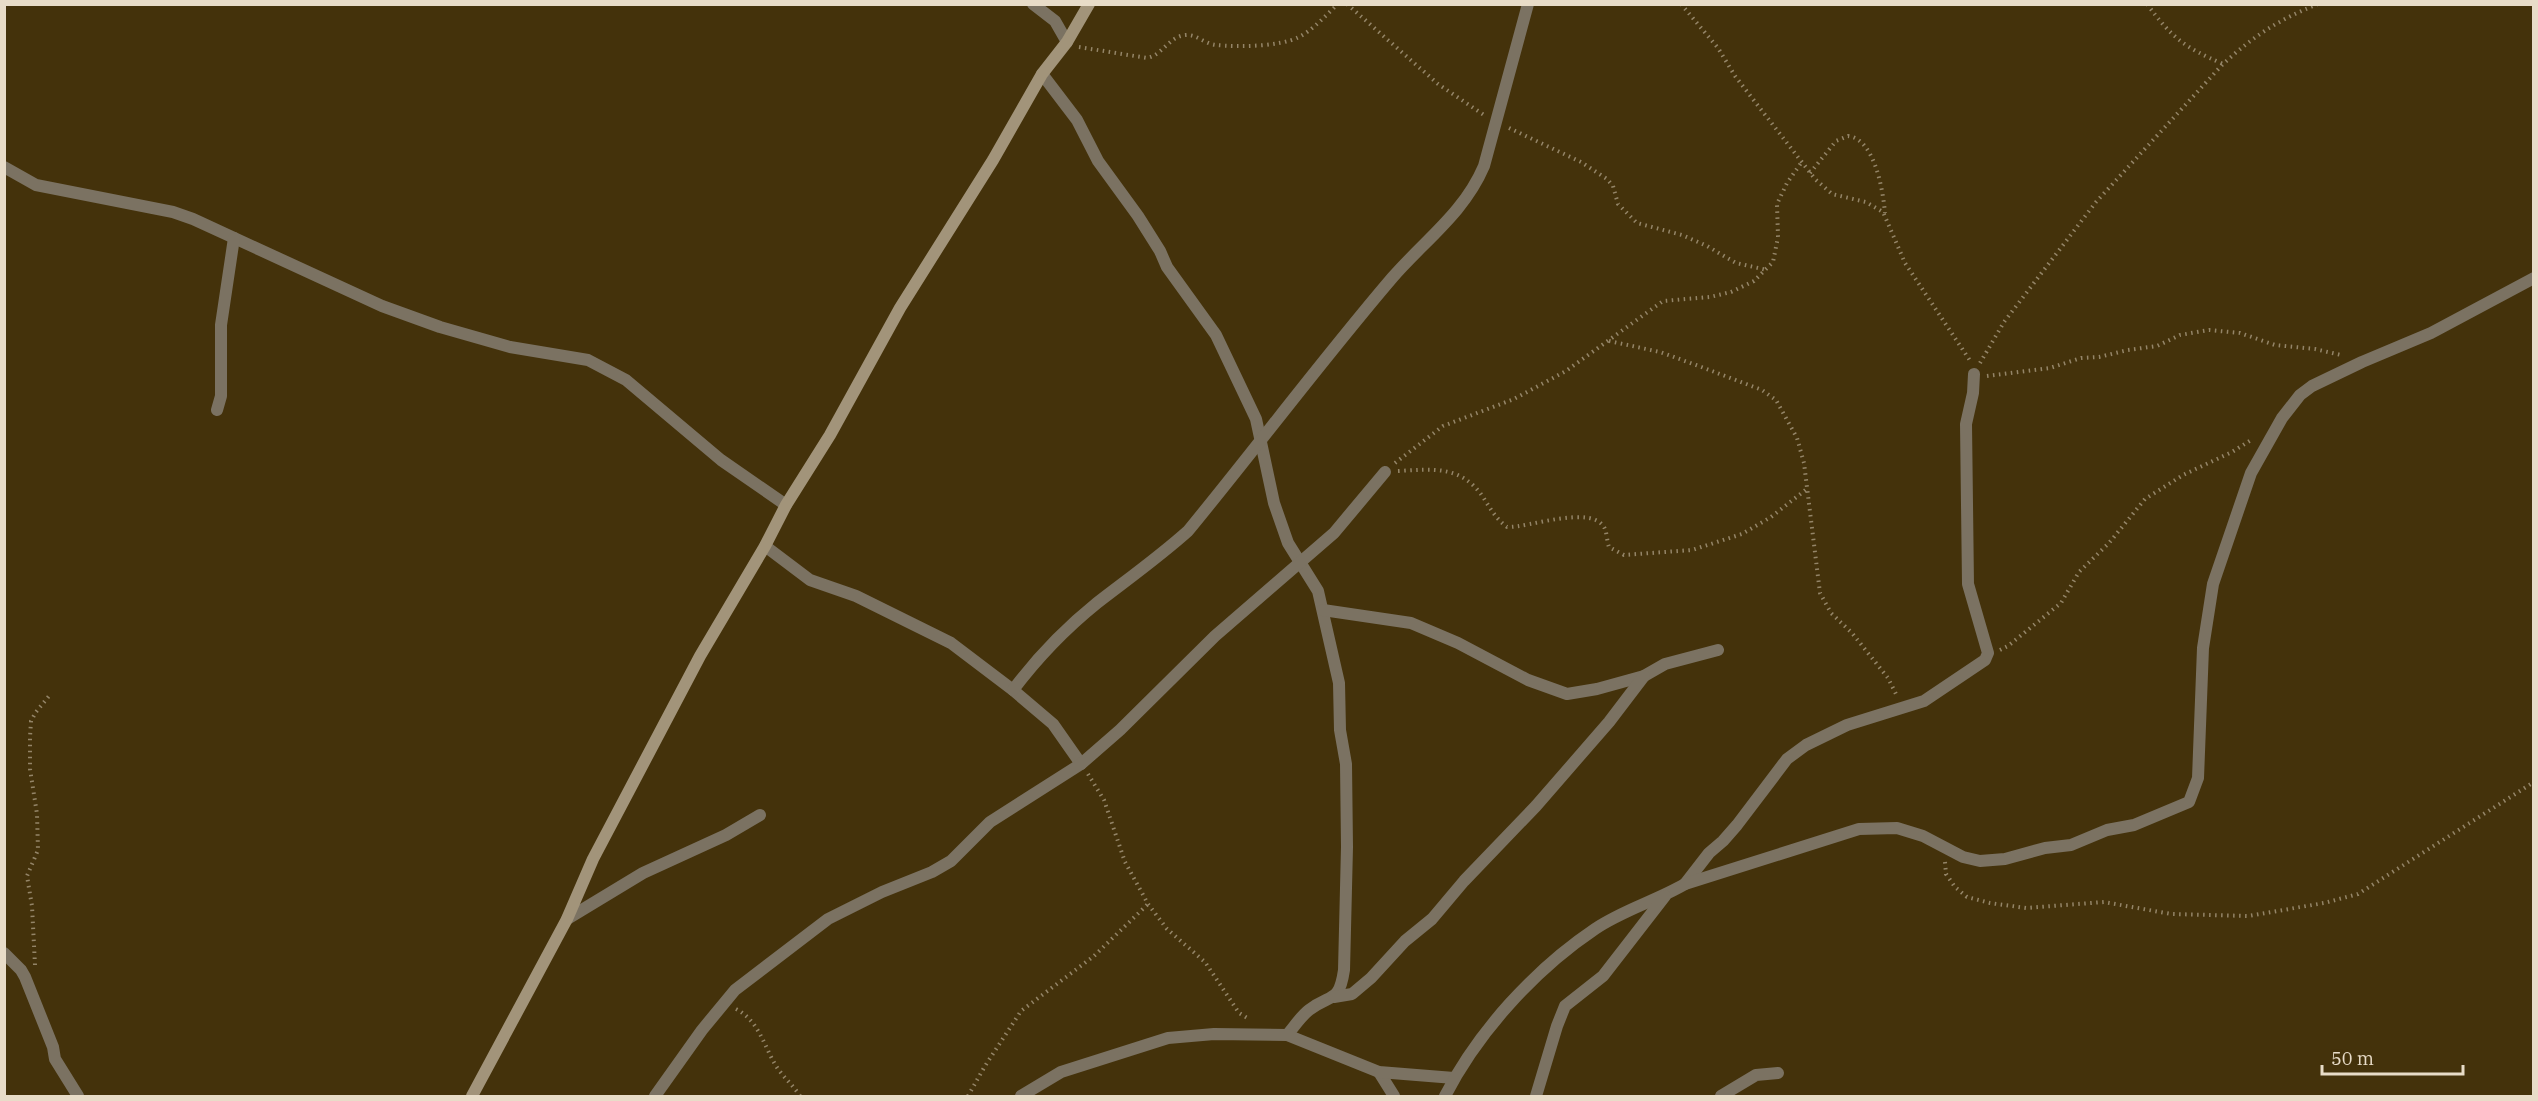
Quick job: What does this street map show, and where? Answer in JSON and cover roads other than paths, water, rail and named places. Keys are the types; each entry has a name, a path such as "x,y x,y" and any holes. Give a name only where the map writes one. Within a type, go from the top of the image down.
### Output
{"street":[{"path":"1033,4 1054,21 1067,42"},
{"path":"472,1096 567,919 593,859 700,656 765,546 786,505 830,435 900,308 993,160 1042,74 1067,42 1089,4"},
{"path":"1013,690 1028,670 1079,619 1160,557 1188,531 1261,443 1305,383 1393,277 1464,204 1484,166 1528,4"},
{"path":"1042,74 1077,120 1094,155 1138,216 1167,267 1208,322 1252,407 1274,503 1288,543 1318,591 1339,683 1340,730 1346,764 1347,847 1344,970 1341,985 1334,997"},
{"path":"4,167 36,185 173,212 210,225 355,295 440,327 510,347 588,360 626,380 721,460 786,505"},
{"path":"217,410 221,396 221,325 234,238"},
{"path":"1445,1096 1454,1078 1477,1045 1515,999 1554,962 1594,929 1628,910 1666,896 1685,884 1860,829 1897,828 1944,846 1963,857 1980,861 2005,859 2045,848 2071,844 2108,830 2134,825 2189,802 2198,778 2203,648 2212,584 2251,473 2282,418 2300,395 2312,386 2431,333 2534,278"},
{"path":"1685,884 1709,853 1737,825 1787,759 1826,734 1933,696 1985,660 1988,653 1968,584 1966,424 1973,393 1974,374"},
{"path":"656,1096 683,1055 724,1003 748,979 810,931 855,905 925,876 951,861 990,822 1081,764 1120,730 1215,636 1334,533 1385,472"},
{"path":"765,546 810,580 856,596 951,643 1053,724 1081,764"},
{"path":"1323,610 1411,623 1458,643 1528,680 1567,694 1597,689 1644,676 1665,664 1718,650"},
{"path":"1287,1035 1309,1010 1334,997 1352,994 1371,978 1405,941 1432,919 1464,881 1536,806 1609,722 1644,676"},
{"path":"567,919 643,873 726,835 760,815"},
{"path":"1536,1096 1565,1006 1603,976 1666,896"},
{"path":"4,952 21,970 53,1047 55,1059 78,1096"},
{"path":"1021,1096 1061,1072 1168,1038 1214,1034 1287,1035 1379,1072 1454,1078"},
{"path":"1379,1072 1394,1096"},
{"path":"1721,1096 1756,1075 1778,1073"}]}
